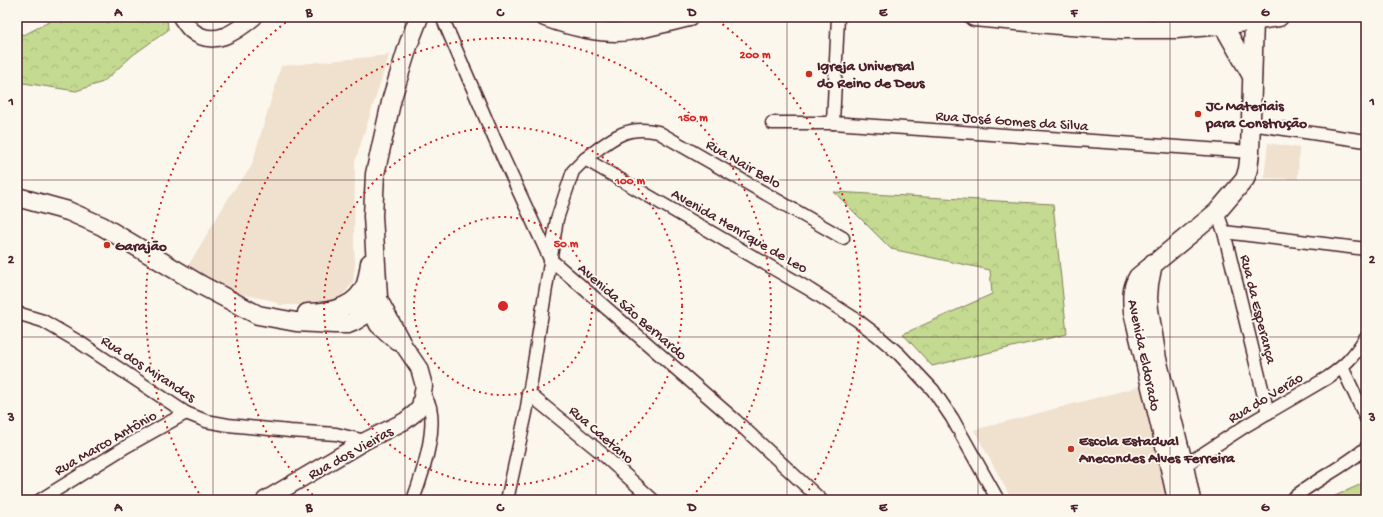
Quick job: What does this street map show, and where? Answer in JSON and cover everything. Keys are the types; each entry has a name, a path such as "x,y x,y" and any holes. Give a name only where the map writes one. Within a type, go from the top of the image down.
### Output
{"main road":[{"path":"409,43 413,17"},
{"path":"17,198 68,211 96,223 201,286 250,312 262,316 296,322 334,324 353,322 368,299 375,244 373,216 375,174 392,98 409,43 419,17"},
{"path":"545,17 563,24 597,30 628,31 689,17"},
{"path":"638,29 661,17"},
{"path":"974,17 1121,29 1223,25 1279,17"},
{"name":"Avenida Eldorado","path":"1191,500 1177,468 1152,360 1133,312 1133,285 1138,277 1153,263 1217,212 1245,179 1248,169 1252,124 1254,20"},
{"path":"1223,25 1253,76"},
{"name":"Avenida Eldorado","path":"1177,468 1177,500"}],"street":[{"path":"181,17 190,29 201,36 215,38 227,36 241,28 254,17"},
{"name":"Avenida São Bernardo","path":"442,17 498,148 550,260 734,420 821,500"},
{"path":"833,123 838,17"},
{"name":"Rua José Gomes da Silva","path":"772,123 833,123 1250,152"},
{"path":"1252,124 1366,141"},
{"name":"Rua Nair Belo","path":"585,159 615,137 625,132 646,129 658,132 843,238"},
{"path":"507,500 526,413 556,219 573,171 585,159"},
{"name":"Avenida Henríque de Leo","path":"585,159 807,288 878,336 899,354 933,390 952,418 998,500"},
{"name":"Rua da Esperança","path":"1217,212 1224,232 1268,413"},
{"path":"1224,232 1366,248"},
{"path":"368,299 378,325 404,346 419,368 423,380 423,393 430,406 431,432 426,457 413,500"},
{"name":"Rua dos Mirandas","path":"17,313 43,321 79,342 186,413 206,421 228,425 336,434 365,441"},
{"name":"Rua do Verão","path":"1177,468 1328,378 1354,356 1366,337"},
{"path":"1342,367 1366,418"},
{"name":"Rua dos Vieiras","path":"265,500 282,494 365,441 410,418 420,407 423,393"},
{"name":"Rua Caetano","path":"528,393 598,450 653,500"},
{"name":"Rua Marco Antônio","path":"40,500 126,446 186,413"},
{"path":"1291,500 1304,489 1354,458 1366,448"}],"shaded area":[{"path":"389,55 355,162 355,264 353,282 342,296 329,303 314,305 280,305 271,300 226,291 188,266 231,194 251,167 281,66"},
{"path":"1268,143 1299,148 1298,179 1264,178"},
{"name":"Escola Estadual Anecondes Alves Ferreira","path":"1145,385 1170,500 1012,500 974,430"}],"green space":[{"path":"58,17 167,17 168,30 133,55 103,82 76,91 17,82 17,32 24,35"},
{"path":"834,192 1053,204 1067,334 932,366 903,334 992,294 990,270 891,249"},
{"path":"1366,482 1366,500 1326,500"}],"place":[{"name":"Igreja Universal do Reino de Deus","path":"809,74"},
{"name":"JC Materiais para Construção","path":"1198,114"},
{"name":"Garajão","path":"107,245"},
{"name":"Escola Estadual Anecondes Alves Ferreira","path":"1071,449"}]}
